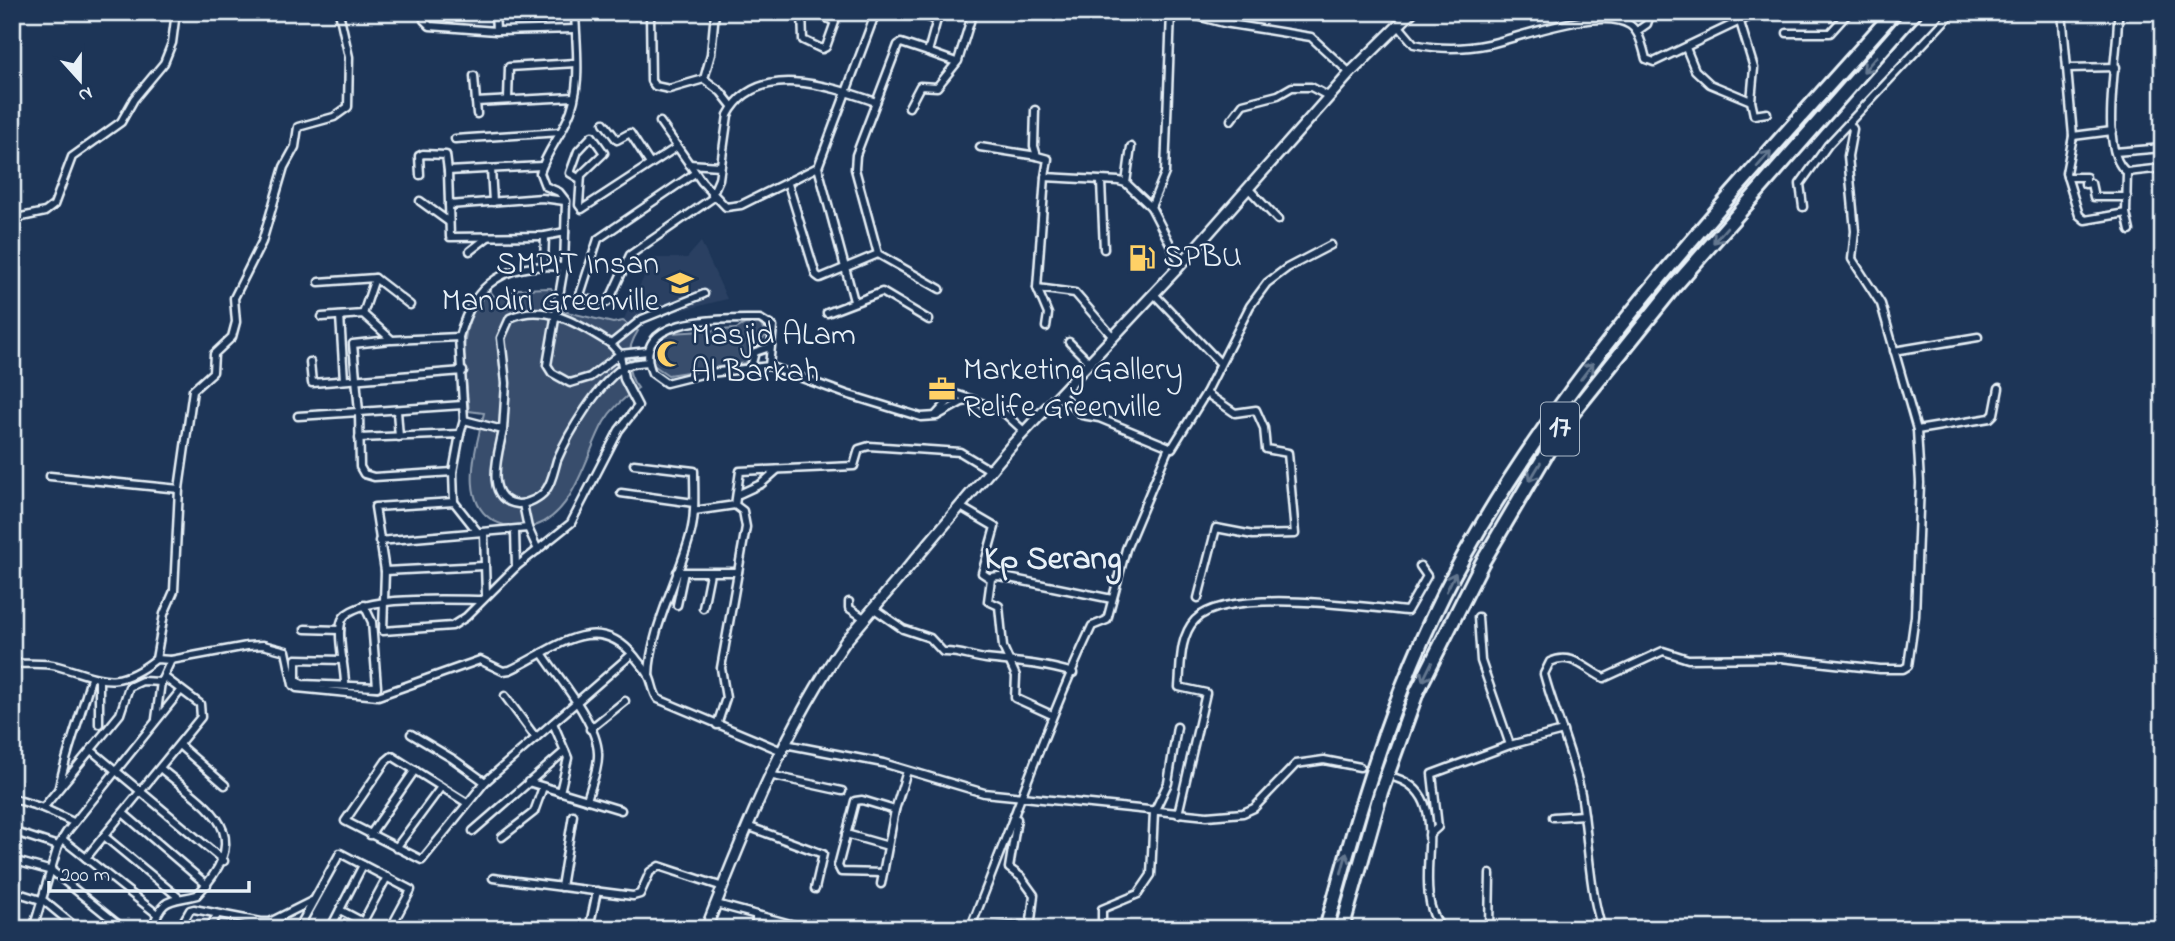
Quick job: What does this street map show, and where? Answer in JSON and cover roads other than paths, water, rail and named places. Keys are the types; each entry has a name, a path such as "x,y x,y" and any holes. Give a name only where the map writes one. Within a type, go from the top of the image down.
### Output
{"highway":[{"name":"17","path":"1326,929 1364,788 1406,675 1464,554 1551,417 1660,277 1894,12"},
{"name":"17","path":"1342,929 1381,792 1417,692 1482,562 1563,425 1673,288 1915,12"}],"main road":[{"path":"706,929 769,775 821,676 864,618 990,470 1181,265 1328,96 1412,12"}],"street":[{"path":"12,219 45,212 54,205 72,157 121,122 134,99 164,63 172,43 176,12"},
{"path":"156,659 164,614 174,591 179,489 193,390 213,372 215,351 231,341 236,322 234,298 262,243 284,167 295,147 299,127 334,117 348,107 349,57 339,12"},
{"path":"495,12 496,31"},
{"path":"575,12 574,97 561,132 542,166 540,178 545,186 559,192 566,201 564,267 547,365 561,380 570,383 582,382 624,353 648,351"},
{"path":"650,12 651,81 654,86 669,89 704,79"},
{"path":"704,79 711,54 715,12"},
{"path":"803,12 803,40 822,49 827,47 835,22 816,12"},
{"path":"854,301 818,167 876,12"},
{"path":"913,12 938,16 928,52"},
{"path":"909,107 917,88 923,85 937,87 956,62 964,48 973,12"},
{"path":"1151,207 1165,173 1171,12"},
{"path":"1182,12 1224,23 1311,37 1350,73"},
{"path":"1637,31 1647,24 1651,12"},
{"path":"1398,25 1408,40 1425,47 1487,44 1568,24 1612,19 1626,23 1637,31 1646,59 1654,62 1759,12"},
{"path":"1787,33 1830,33 1849,12"},
{"path":"1803,207 1799,187 1803,180 1849,123 1953,12"},
{"path":"2062,12 2073,136 2067,177 2082,219 2126,213"},
{"path":"2118,12 2116,67 2110,113 2118,163 2127,172 2126,213 2130,231"},
{"path":"424,20 430,26 496,31 575,29"},
{"path":"1740,22 1754,68 1751,100 1754,115 1767,113"},
{"path":"940,289 877,254 855,169 856,155 898,45 901,43 956,62"},
{"path":"1686,48 1695,70 1710,84 1751,100"},
{"path":"508,99 509,67 576,63"},
{"path":"2067,68 2116,67"},
{"path":"474,76 477,114"},
{"path":"704,79 721,92 732,106"},
{"path":"695,173 598,239 579,298 606,303 609,301 630,255 713,196 728,115 732,106 753,90 802,80 876,102"},
{"path":"1231,120 1243,104 1278,95 1292,87 1311,88 1328,96"},
{"path":"476,102 574,97"},
{"path":"1035,110 1034,146 1037,156"},
{"path":"660,122 713,196 721,204 732,208 788,184 818,167"},
{"path":"604,123 617,141 630,133 650,164"},
{"path":"1602,929 1594,904 1584,816 1573,760 1544,674 1546,666 1556,659 1572,659 1604,678 1663,651 1688,659 1791,658 1880,669 1903,669 1908,666 1915,616 1920,483 1917,430 1878,298 1852,259 1855,231 1848,156 1853,129 1849,123"},
{"path":"2073,136 2112,131"},
{"path":"455,139 561,132"},
{"path":"580,180 570,173 578,151 592,136 604,153 583,171 579,205 585,209 677,147"},
{"path":"980,147 1048,159 1037,288 1038,296 1047,311 1046,327"},
{"path":"1126,183 1131,148"},
{"path":"2115,152 2163,148"},
{"path":"420,175 419,156 446,155 450,237 545,236 565,232"},
{"path":"688,164 720,166"},
{"path":"448,171 542,166"},
{"path":"2127,172 2163,168"},
{"path":"491,169 493,202"},
{"path":"1045,177 1126,183 1151,207 1181,265"},
{"path":"2067,177 2086,177 2085,184 2091,183 2094,197 2127,197"},
{"path":"1101,182 1104,249"},
{"path":"788,184 816,275 820,278 877,254"},
{"path":"542,198 545,186"},
{"path":"1248,188 1278,220"},
{"path":"449,205 542,198 566,201"},
{"path":"420,201 449,222"},
{"path":"544,265 545,236"},
{"path":"470,251 488,237"},
{"path":"970,929 1023,799 1052,715 1092,626 1107,620 1141,508 1170,448 1206,393 1250,306 1267,283 1287,268 1331,246"},
{"path":"484,597 480,532 454,502 453,472 464,420 459,337 465,316 478,291 509,273 544,265 564,267"},
{"path":"363,313 374,278"},
{"path":"319,282 374,278 410,305"},
{"path":"1037,288 1075,293 1114,337"},
{"path":"827,313 882,292 929,320"},
{"path":"611,344 642,319 704,294"},
{"path":"1154,294 1220,363"},
{"path":"454,502 375,507 385,571 379,603 382,626 386,632 452,626 516,567 571,523 619,430 638,406 628,391 626,366 624,353 595,333 555,316 527,312 510,318 504,326 501,338 506,383 496,483 501,496 514,503 523,504 547,490 558,459 577,423 626,366 648,362"},
{"path":"363,313 392,340"},
{"path":"322,317 363,313"},
{"path":"340,316 344,380"},
{"path":"769,366 773,327 766,321 751,319 669,328 654,338 648,351 652,373 666,383 769,366 899,412 921,417 935,416 962,402 973,400 1002,411 1025,432"},
{"path":"453,472 369,477 360,467 359,412 353,344 459,337"},
{"path":"1894,351 1978,337"},
{"path":"1069,342 1089,362"},
{"path":"751,368 755,352 770,347"},
{"path":"310,362 312,383 463,370"},
{"path":"1917,430 1990,418 1994,414 1999,388"},
{"path":"1198,598 1217,528 1253,535 1295,534 1288,453 1266,449 1264,428 1256,410 1235,413 1206,393"},
{"path":"1060,394 1082,415 1099,418 1170,448"},
{"path":"298,416 463,405"},
{"path":"397,411 399,437"},
{"path":"464,420 503,430"},
{"path":"359,438 460,434"},
{"path":"735,505 740,471 854,466 859,449 869,446 960,452 990,470"},
{"path":"634,464 694,471 694,511 689,540 650,664 649,676 653,693 658,699 717,724 783,748 883,763 984,793 1178,814 1243,813 1254,808 1287,770 1296,764 1324,760 1360,767"},
{"path":"737,495 761,484 777,470"},
{"path":"50,476 179,489"},
{"path":"621,493 694,503"},
{"path":"523,504 528,528 538,550"},
{"path":"694,511 735,505 743,511 746,527 721,668 726,698 717,724"},
{"path":"959,506 995,527 982,573 990,577 999,576 1112,599"},
{"path":"379,541 528,528"},
{"path":"514,531 516,567"},
{"path":"385,571 483,566"},
{"path":"1178,814 1206,693 1179,687 1186,631 1195,620 1220,606 1258,602 1310,602 1407,611 1427,576 1420,566"},
{"path":"680,572 738,572"},
{"path":"677,605 680,572"},
{"path":"702,608 710,573"},
{"path":"990,577 988,598 999,606 1003,647 1016,676 1015,698 1052,715"},
{"path":"345,684 340,629 348,611 379,603 484,597"},
{"path":"849,602 849,608 864,618"},
{"path":"343,660 296,659 296,681 302,684 377,687 372,621 364,605"},
{"path":"873,608 903,629 930,638 943,652 956,651 970,656 1046,664 1073,673"},
{"path":"1478,617 1481,661 1510,745"},
{"path":"305,629 340,629"},
{"path":"12,663 54,665 95,679 126,678 156,659 171,660 263,645 286,650 293,685 297,688 378,696 480,660 503,671 510,670 569,638 584,634 617,643 632,654 649,676"},
{"path":"542,653 576,702 590,729 598,755 587,800"},
{"path":"467,803 392,756 345,820 422,860 485,782 632,654"},
{"path":"156,721 163,679 171,660"},
{"path":"95,679 99,724"},
{"path":"59,789 65,758 95,679"},
{"path":"43,808 120,714 129,687 142,681 163,679 200,704 203,713 86,858"},
{"path":"33,929 44,901 60,842 73,822 181,690"},
{"path":"505,696 536,738"},
{"path":"590,729 625,701"},
{"path":"554,723 568,758 559,792"},
{"path":"1102,929 1102,909 1131,899 1148,882 1153,863 1154,812 1170,775 1177,727"},
{"path":"1429,835 1438,827 1432,774 1510,745 1563,731"},
{"path":"411,734 485,782"},
{"path":"179,745 225,785"},
{"path":"91,750 224,861"},
{"path":"473,831 565,751"},
{"path":"152,929 157,914 178,897 197,895 207,885 224,861 226,842 218,817 160,768"},
{"path":"370,835 415,771"},
{"path":"881,884 895,810 908,771"},
{"path":"769,775 842,791"},
{"path":"1396,778 1408,782 1426,800 1429,835 1426,872 1431,902 1442,929"},
{"path":"528,782 621,810"},
{"path":"396,848 441,786"},
{"path":"502,837 534,812 543,787"},
{"path":"12,798 73,822"},
{"path":"883,873 839,870 857,799 895,810"},
{"path":"977,929 1030,927 1034,895 1021,877 1009,868 1018,810"},
{"path":"123,813 207,885"},
{"path":"561,887 573,815"},
{"path":"1553,817 1584,816"},
{"path":"747,827 823,854 815,889"},
{"path":"12,831 60,842 86,858 157,914"},
{"path":"846,834 888,846"},
{"path":"104,836 178,897"},
{"path":"298,929 340,853 411,890 390,929"},
{"path":"12,860 52,871 124,929"},
{"path":"330,929 363,865"},
{"path":"493,878 638,895 650,872 659,866 723,887"},
{"path":"1489,874 1489,929"},
{"path":"340,910 361,925 387,877"},
{"path":"12,891 44,901 78,929"},
{"path":"589,929 597,891"},
{"path":"179,929 190,910 200,909 240,924 268,925 314,900"},
{"path":"716,904 756,917 809,929"},
{"path":"209,929 217,915"},
{"path":"756,917 756,929"},
{"path":"12,925 23,929"}],"tunnel":[{"path":"1360,767 1388,776"}],"place":[{"name":"SPBU","path":"1142,258"},
{"name":"SMPIT Insan Mandiri Greenville","path":"680,283"},
{"name":"Masjid ALam Al Barkah","path":"670,354"},
{"name":"Marketing Gallery Relife Greenville","path":"942,389"}],"district":[{"name":"Kp Serang","path":"1053,560"}]}
